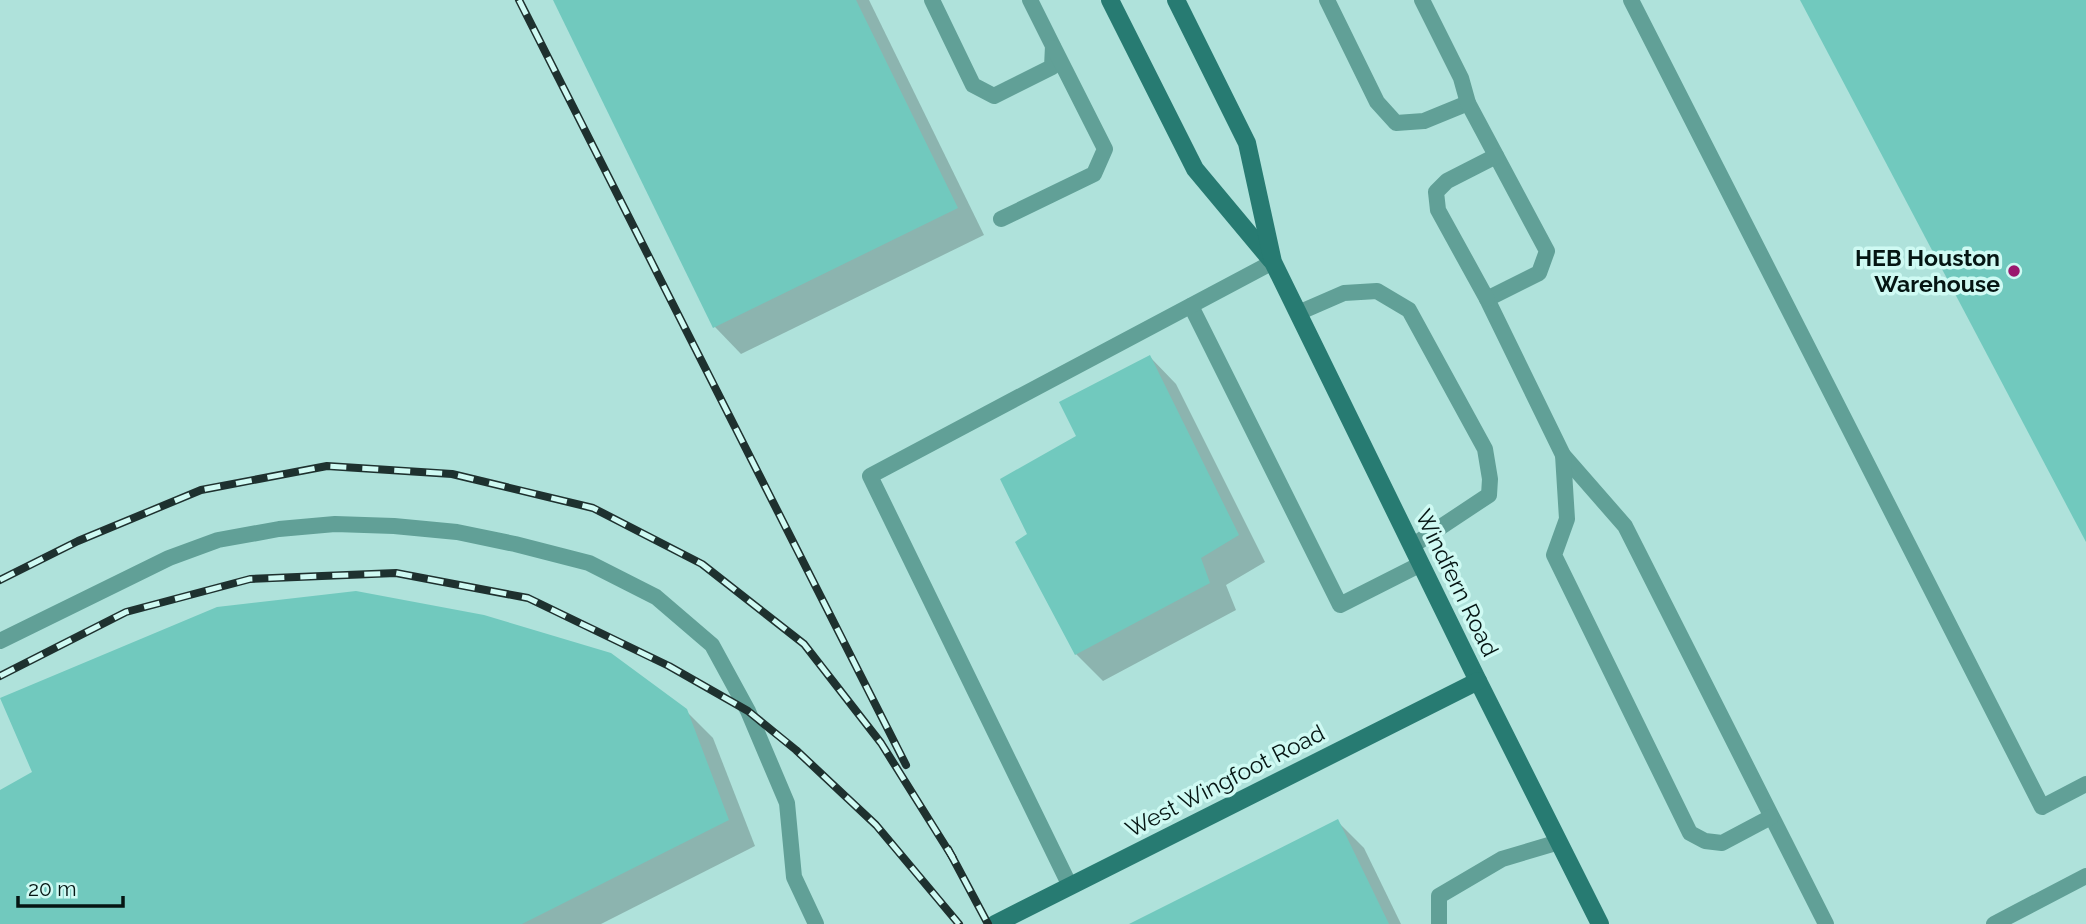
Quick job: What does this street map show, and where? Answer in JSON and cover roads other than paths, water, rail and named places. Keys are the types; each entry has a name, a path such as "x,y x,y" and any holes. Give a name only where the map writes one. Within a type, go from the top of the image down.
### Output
{"street":[{"name":"Windfern Road","path":"1110,0 1195,169 1273,262"},
{"name":"Windfern Road","path":"1176,0 1247,143 1273,262 1600,924"},
{"name":"West Wingfoot Road","path":"995,924 1478,681"}],"lane":[{"path":"932,0 973,85 994,96 1052,67 1053,46"},
{"path":"1001,219 1094,174 1105,149 1030,0"},
{"path":"1327,0 1377,102 1396,123 1424,121 1468,103"},
{"path":"1422,0 1461,78 1468,103 1547,251 1538,273 1487,299"},
{"path":"1631,0 2042,807 2086,784"},
{"path":"1496,156 1447,181 1436,192 1438,210 1487,299 1563,455 1625,526 1826,924"},
{"path":"1070,886 870,476 1273,262"},
{"path":"1297,313 1344,293 1377,291 1409,310 1485,449 1490,479 1489,495 1412,546"},
{"path":"1191,306 1340,606 1421,564"},
{"path":"1563,455 1567,519 1554,555 1690,833 1704,841 1722,843 1771,817"},
{"path":"0,641 169,558 218,540 279,529 347,524 457,532 589,563 656,597 712,645 748,711 787,803 794,877 816,924"},
{"path":"1439,924 1439,896 1502,859 1559,842"},
{"path":"1994,924 2086,876"}],"railway":[{"path":"519,0 906,765"},
{"path":"0,580 78,541 201,490 327,466 452,474 593,508 702,564 804,644 881,743 953,858"},
{"path":"0,676 126,612 250,579 396,573 528,598 669,666 748,711 796,750 876,825 959,924"},
{"path":"948,849 988,924"}],"place":[{"name":"HEB Houston Warehouse","path":"2014,271"}]}
